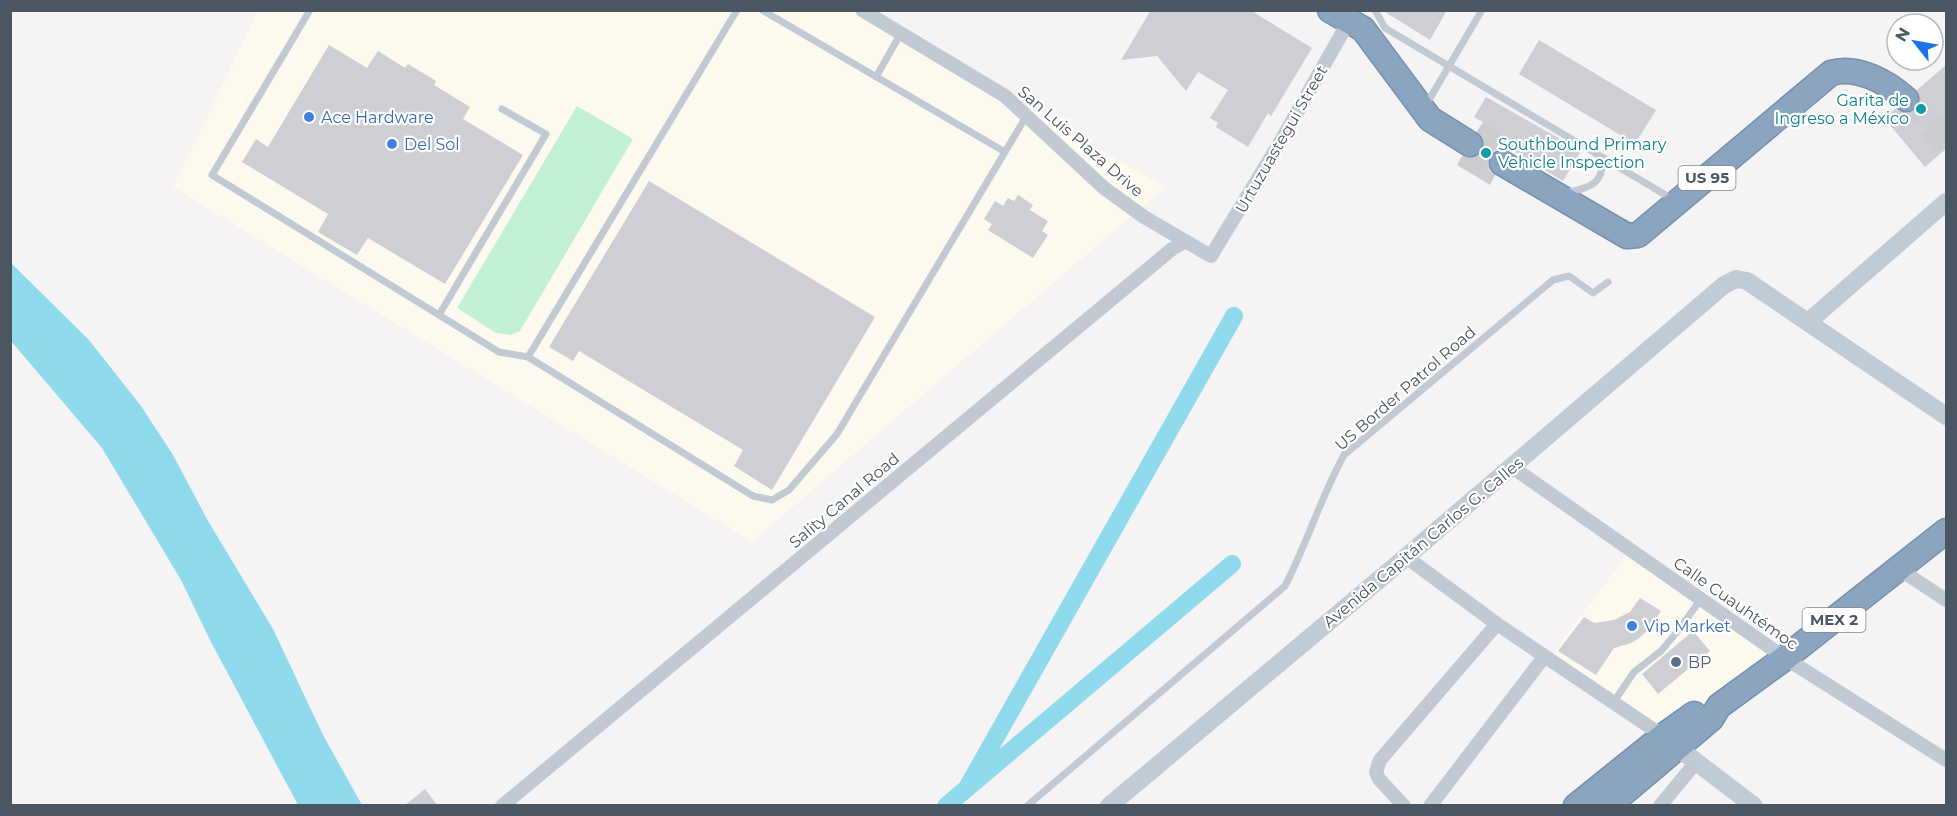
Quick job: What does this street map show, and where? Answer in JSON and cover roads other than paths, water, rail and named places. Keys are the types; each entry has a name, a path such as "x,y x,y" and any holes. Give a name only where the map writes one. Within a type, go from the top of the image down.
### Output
{"highway":[{"path":"1351,17 1434,122 1470,144"},
{"name":"US 95","path":"1678,202 1641,245 1627,249 1502,163 1559,194 1627,236 1633,237 1831,73 1839,70 1872,76 1906,99"},
{"name":"MEX 2","path":"1576,806 1670,742 1711,719 1719,706 1947,531"},
{"name":"MEX 2","path":"1608,806 1670,742"}],"street":[{"name":"San Luis Plaza Drive","path":"862,10 1005,96 1104,188 1144,217 1186,241"},
{"name":"Urtuzuastegui Street","path":"1186,241 1211,256 1279,144 1351,17"},
{"path":"1947,202 1808,322 1947,416"},
{"name":"Sality Canal Road","path":"502,806 1172,249 1186,241"},
{"name":"Avenida Capitán Carlos G. Calles","path":"1109,806 1406,557 1724,285 1736,279 1747,281 1808,322"},
{"name":"Calle Cuauhtémoc","path":"1512,467 1785,657 1947,760"},
{"path":"1406,557 1544,657 1670,742 1754,806"},
{"path":"1899,569 1947,600"},
{"path":"1404,806 1379,779 1376,772 1380,760 1497,624"},
{"path":"1430,806 1544,657"},
{"path":"1660,806 1696,762"}],"lane":[{"path":"310,10 212,175 499,352 528,357 753,496 772,500 789,490 837,434 1027,115"},
{"path":"528,357 737,10"},
{"path":"762,10 1005,152"},
{"path":"1375,10 1385,28 1678,202"},
{"path":"1424,109 1482,10"},
{"path":"876,77 901,33"},
{"path":"439,315 546,134 502,109"},
{"path":"1559,194 1591,186 1603,167 1602,157"},
{"name":"US Border Patrol Road","path":"1027,806 1285,586 1329,483 1344,455 1553,280 1569,276 1593,293 1608,282"},
{"path":"1613,703 1634,672 1661,651 1701,599"}],"water":[{"path":"10,262 89,340 141,406 173,455 208,521 273,629 323,735 362,805 298,805 211,642 181,580 102,448 11,341"}],"waterway":[{"path":"967,788 1234,316"},
{"path":"946,806 1232,564"}],"tunnel":[{"path":"1906,99 1946,145"},
{"path":"1934,131 1946,120"},
{"path":"1476,134 1508,153"},
{"path":"1464,154 1496,173"}],"place":[{"name":"Garita de Ingreso a México","path":"1921,109"},
{"name":"Ace Hardware","path":"309,117"},
{"name":"Del Sol","path":"392,144"},
{"name":"Southbound Primary Vehicle Inspection","path":"1486,153"},
{"name":"Vip Market","path":"1632,626"},
{"name":"BP","path":"1676,662"}]}
